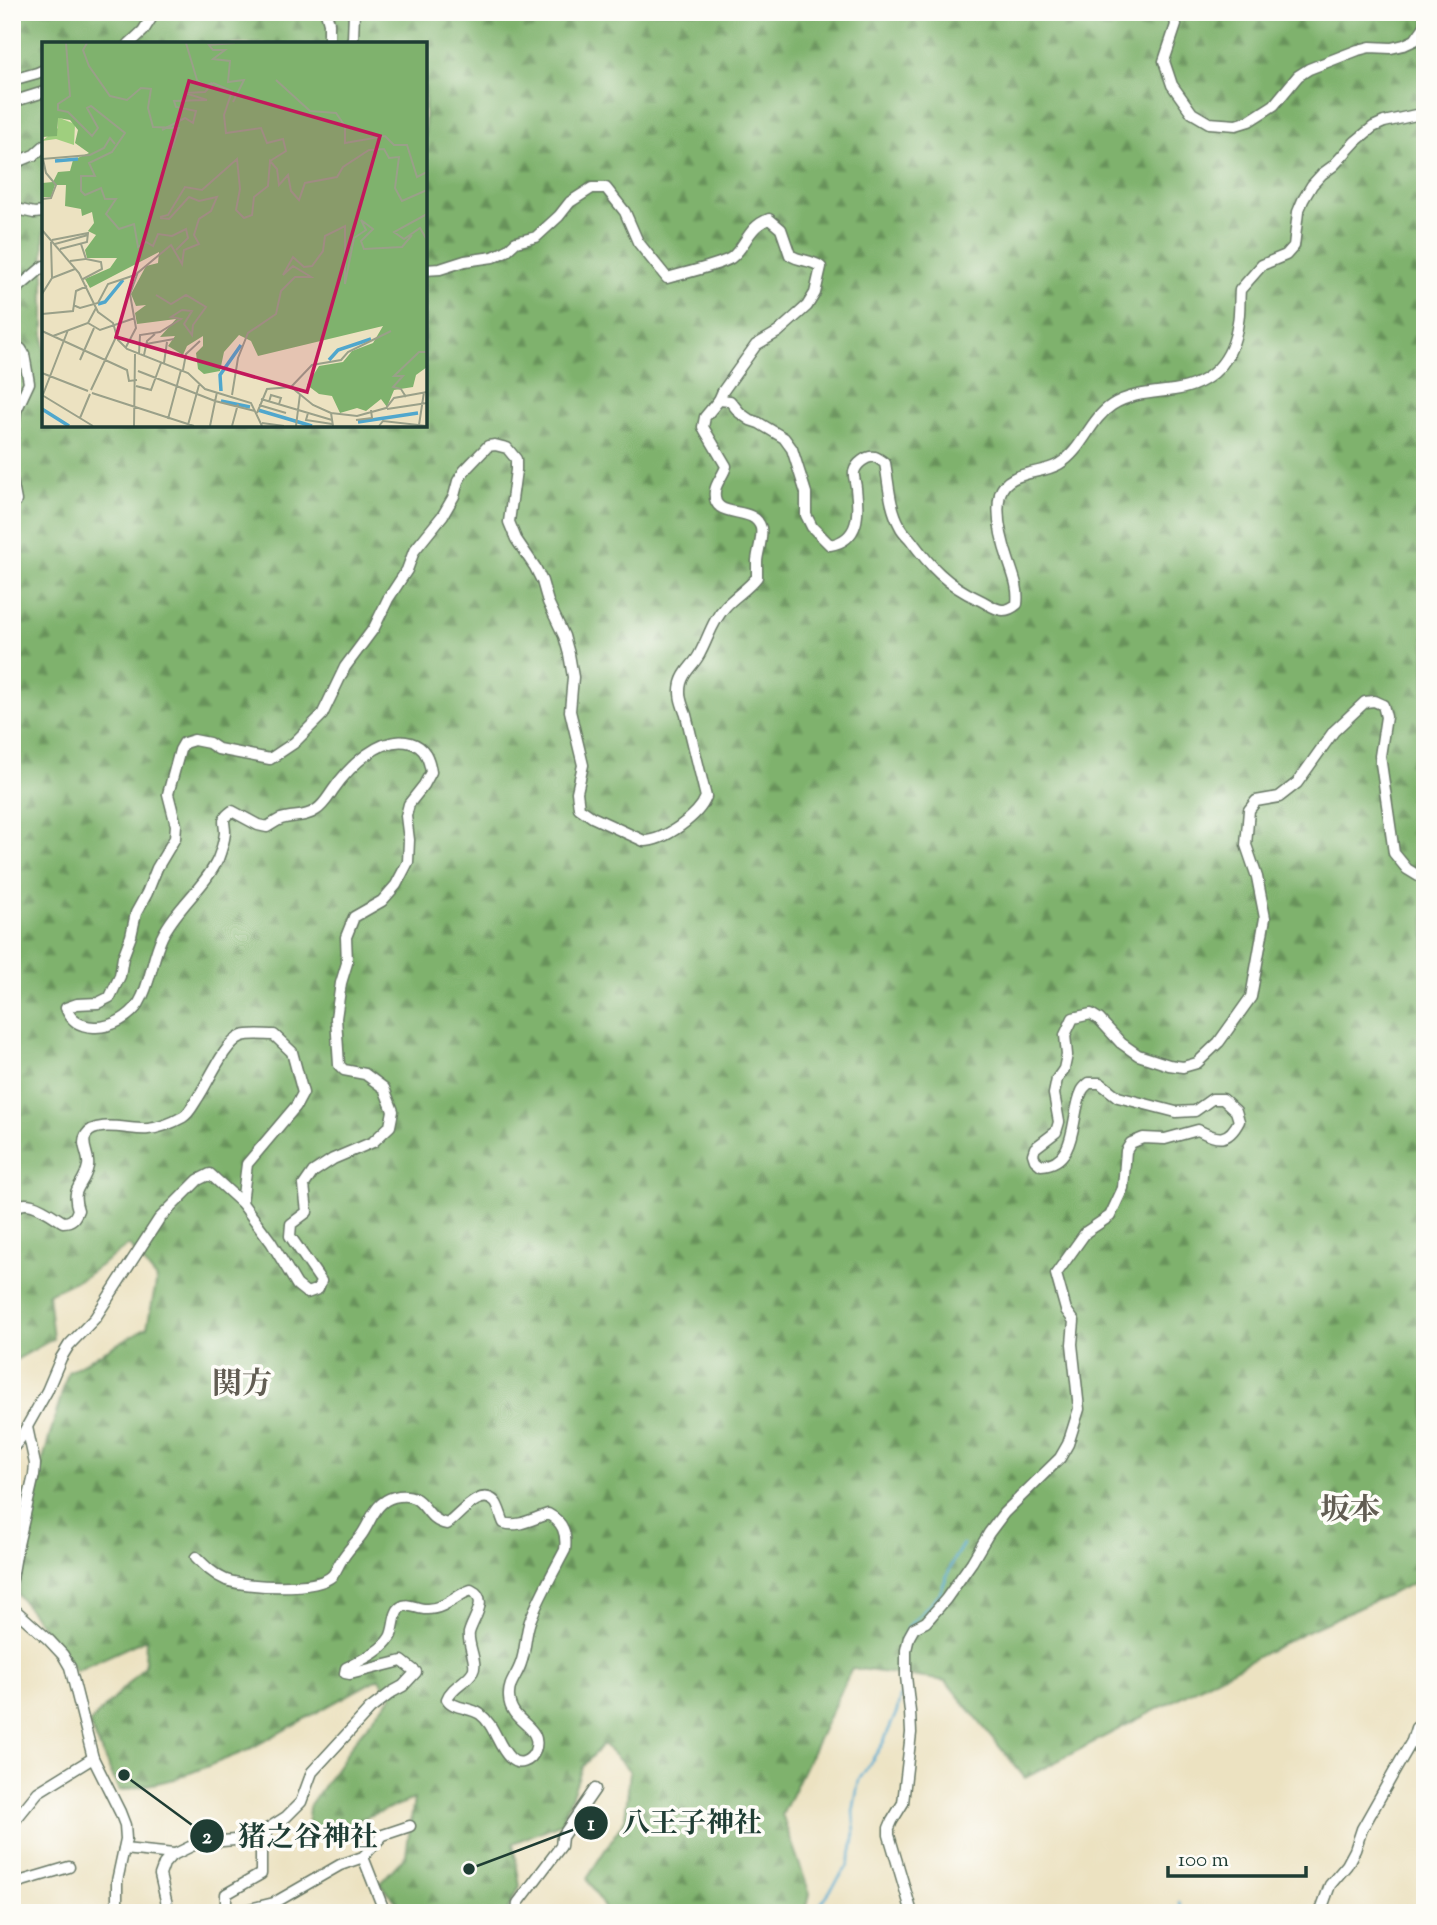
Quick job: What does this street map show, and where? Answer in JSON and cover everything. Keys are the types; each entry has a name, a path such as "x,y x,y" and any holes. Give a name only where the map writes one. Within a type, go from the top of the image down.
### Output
{"street":[{"path":"131,42 143,31 155,12"},
{"path":"326,12 330,42"},
{"path":"352,42 354,12"},
{"path":"1174,12 1176,25 1164,61 1172,85 1192,113 1209,123 1236,125 1249,121 1274,105 1298,76 1309,69 1370,47 1391,48 1404,45 1415,40 1425,26"},
{"path":"12,80 42,70"},
{"path":"12,102 42,93"},
{"path":"719,400 730,401 750,420 784,438 792,449 806,493 806,515 812,527 830,545 849,536 855,526 858,513 854,472 859,463 867,457 876,457 885,463 890,500 901,529 929,565 966,595 993,608 1003,611 1011,609 1017,604 1019,593 1002,539 998,510 1006,482 1014,477 1059,464 1075,451 1098,418 1122,399 1191,386 1215,374 1236,336 1240,290 1262,265 1286,255 1294,246 1298,212 1312,185 1373,127 1409,115 1425,113"},
{"path":"12,164 34,155 42,148"},
{"path":"12,1449 47,1391 69,1345 95,1318 159,1219 198,1180 210,1174 242,1203 271,1242 297,1285 307,1293 318,1289 321,1281 290,1236 291,1224 307,1212 304,1185 313,1172 333,1159 373,1142 390,1126 393,1111 384,1088 365,1074 344,1069 339,1065 336,1018 347,963 346,937 354,917 382,901 396,885 408,862 406,816 409,804 431,772 424,751 417,744 404,741 391,743 362,757 319,809 307,816 282,818 267,827 232,811 225,816 222,822 225,832 216,863 161,937 138,1003 127,1016 113,1024 97,1028 81,1026 70,1019 66,1008 77,1004 98,1003 110,997 120,976 136,913 157,868 175,838 176,825 168,794 184,743 194,740 218,750 271,759 300,737 322,715 345,667 374,628 388,599 407,570 414,551 443,515 464,471 488,446 507,448 516,458 509,523 542,581 569,654 573,677 570,711 583,765 577,792 579,808 592,817 644,841 653,841 664,837 702,807 706,797 681,704 681,680 699,655 720,612 757,577 762,530 751,515 722,509 716,502 714,492 726,466 703,427 705,417 756,345 778,331 807,306 815,293 821,267 811,261 799,261 790,255 781,229 769,219 759,223 732,257 667,278 638,242 625,212 614,197 606,188 592,188 570,202 536,237 516,242 494,257 427,270"},
{"path":"12,208 42,212"},
{"path":"12,293 42,268"},
{"path":"12,348 21,349 24,354 29,383 16,411 12,444"},
{"path":"12,480 16,501"},
{"path":"912,1913 889,1835 889,1828 903,1803 911,1733 906,1650 909,1637 915,1628 926,1622 946,1599 1004,1513 1060,1458 1068,1444 1079,1409 1072,1344 1074,1321 1066,1310 1056,1274 1086,1232 1110,1216 1123,1188 1126,1151 1131,1143 1143,1138 1166,1139 1198,1130 1214,1139 1225,1137 1234,1130 1239,1121 1236,1111 1223,1099 1212,1099 1195,1111 1176,1112 1118,1097 1100,1083 1089,1083 1082,1091 1070,1141 1058,1160 1041,1165 1033,1154 1035,1148 1056,1132 1059,1122 1054,1094 1056,1079 1064,1069 1067,1055 1065,1035 1073,1018 1091,1014 1121,1043 1138,1055 1169,1065 1183,1067 1197,1063 1219,1042 1251,997 1265,918 1257,877 1246,845 1249,810 1256,802 1279,797 1297,783 1334,731 1365,702 1374,701 1383,705 1386,716 1380,756 1394,853 1406,869 1425,880"},
{"path":"12,1215 14,1209 21,1204 29,1203 63,1222 75,1218 78,1210 75,1199 78,1186 85,1177 88,1166 84,1145 86,1134 106,1126 146,1130 170,1124 187,1115 230,1044 243,1036 274,1035 292,1052 303,1093 296,1106 247,1164 242,1203"},
{"path":"12,1579 34,1475 35,1464 27,1427"},
{"path":"169,1913 160,1875 164,1864 174,1854 198,1843 247,1839 286,1817 300,1802 312,1772 370,1709 403,1686 416,1672 401,1661 345,1673 346,1668 368,1656 391,1636 399,1607 404,1605 426,1610 440,1607 463,1592 477,1592 481,1608 468,1639 473,1671 449,1693 447,1699 450,1703 480,1714 491,1725 510,1757 517,1762 524,1762 532,1756 537,1738 510,1706 509,1687 523,1659 523,1645 530,1622 565,1550 565,1531 556,1519 548,1514 519,1525 504,1523 494,1501 483,1497 471,1503 456,1519 447,1524 442,1523 428,1513 419,1499 407,1496 387,1499 379,1505 366,1529 345,1554 332,1576 318,1583 285,1587 235,1582 210,1571 196,1557"},
{"path":"12,1605 63,1655 70,1667 93,1758 125,1825 126,1839 117,1881 117,1913"},
{"path":"1320,1913 1329,1885 1347,1865 1362,1829 1412,1741 1416,1728 1425,1721"},
{"path":"12,1824 38,1792 93,1758"},
{"path":"517,1913 518,1903 561,1846 562,1837 595,1789"},
{"path":"234,1913 274,1903 340,1865 363,1857 383,1836 411,1826"},
{"path":"226,1913 226,1894 261,1874 261,1850 268,1829"},
{"path":"124,1849 174,1854"},
{"path":"363,1857 385,1913"},
{"path":"12,1884 69,1867"}],"green space":[{"path":"12,12 1425,12 1425,1578 1303,1633 1025,1778 946,1681 852,1668 782,1815 810,1894 805,1913 607,1913 587,1878 625,1819 630,1771 603,1744 582,1767 562,1823 513,1843 520,1886 506,1913 413,1913 402,1909 380,1883 406,1855 414,1799 306,1840 309,1807 359,1735 392,1696 379,1678 246,1751 175,1779 119,1791 89,1724 145,1666 146,1639 76,1671 18,1595 40,1470 68,1372 147,1327 157,1279 129,1245 84,1277 48,1294 53,1339 12,1362"}],"waterway":[{"path":"12,1458 20,1448"},
{"path":"817,1913 847,1867 855,1833 853,1812 859,1780 883,1743 897,1711 901,1692 903,1638 908,1627 940,1593 963,1544"},
{"path":"1179,1902 1182,1913"}],"place":[{"name":"猪之谷神社","path":"124,1775"},
{"name":"八王子神社","path":"469,1869"}],"district":[{"name":"関方","path":"242,1383"},
{"name":"坂本","path":"1350,1509"}]}
